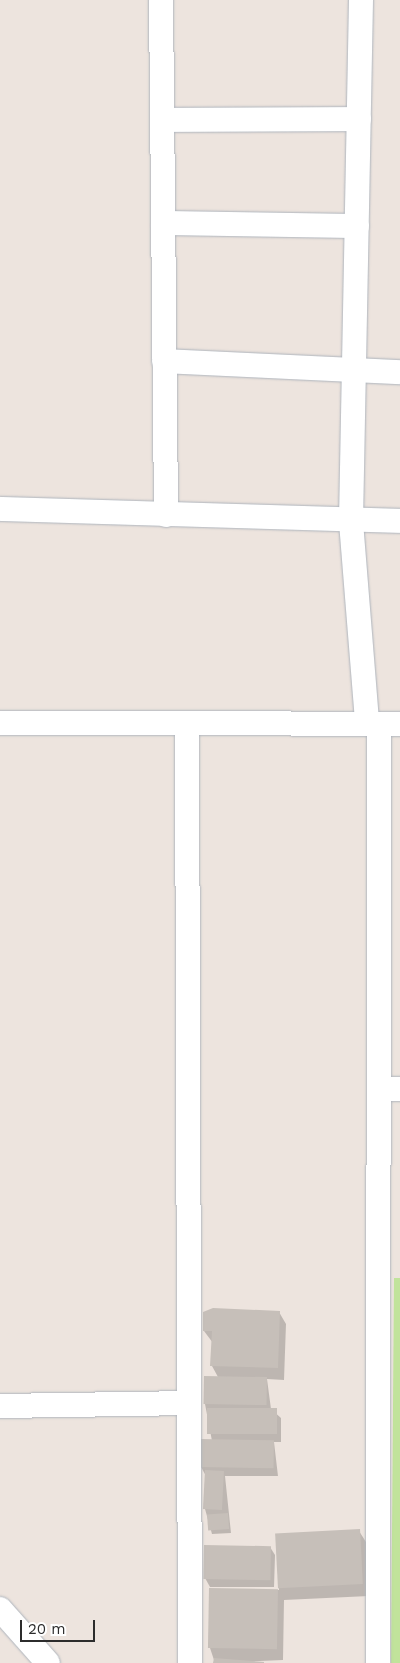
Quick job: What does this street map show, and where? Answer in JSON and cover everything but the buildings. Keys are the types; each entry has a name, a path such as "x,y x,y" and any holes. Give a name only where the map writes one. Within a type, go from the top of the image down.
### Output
{"street":[{"path":"161,0 166,515"},
{"path":"361,0 351,522 382,724 389,1089 378,1663"},
{"path":"162,120 359,119"},
{"path":"164,223 357,226"},
{"path":"164,361 400,372"},
{"path":"0,509 351,522 400,521"},
{"path":"0,723 382,724"},
{"path":"187,724 190,1663"},
{"path":"0,1406 190,1403"},
{"path":"0,1609 48,1663"}],"green space":[{"path":"394,1278 400,1278 400,1663 391,1663"}]}
